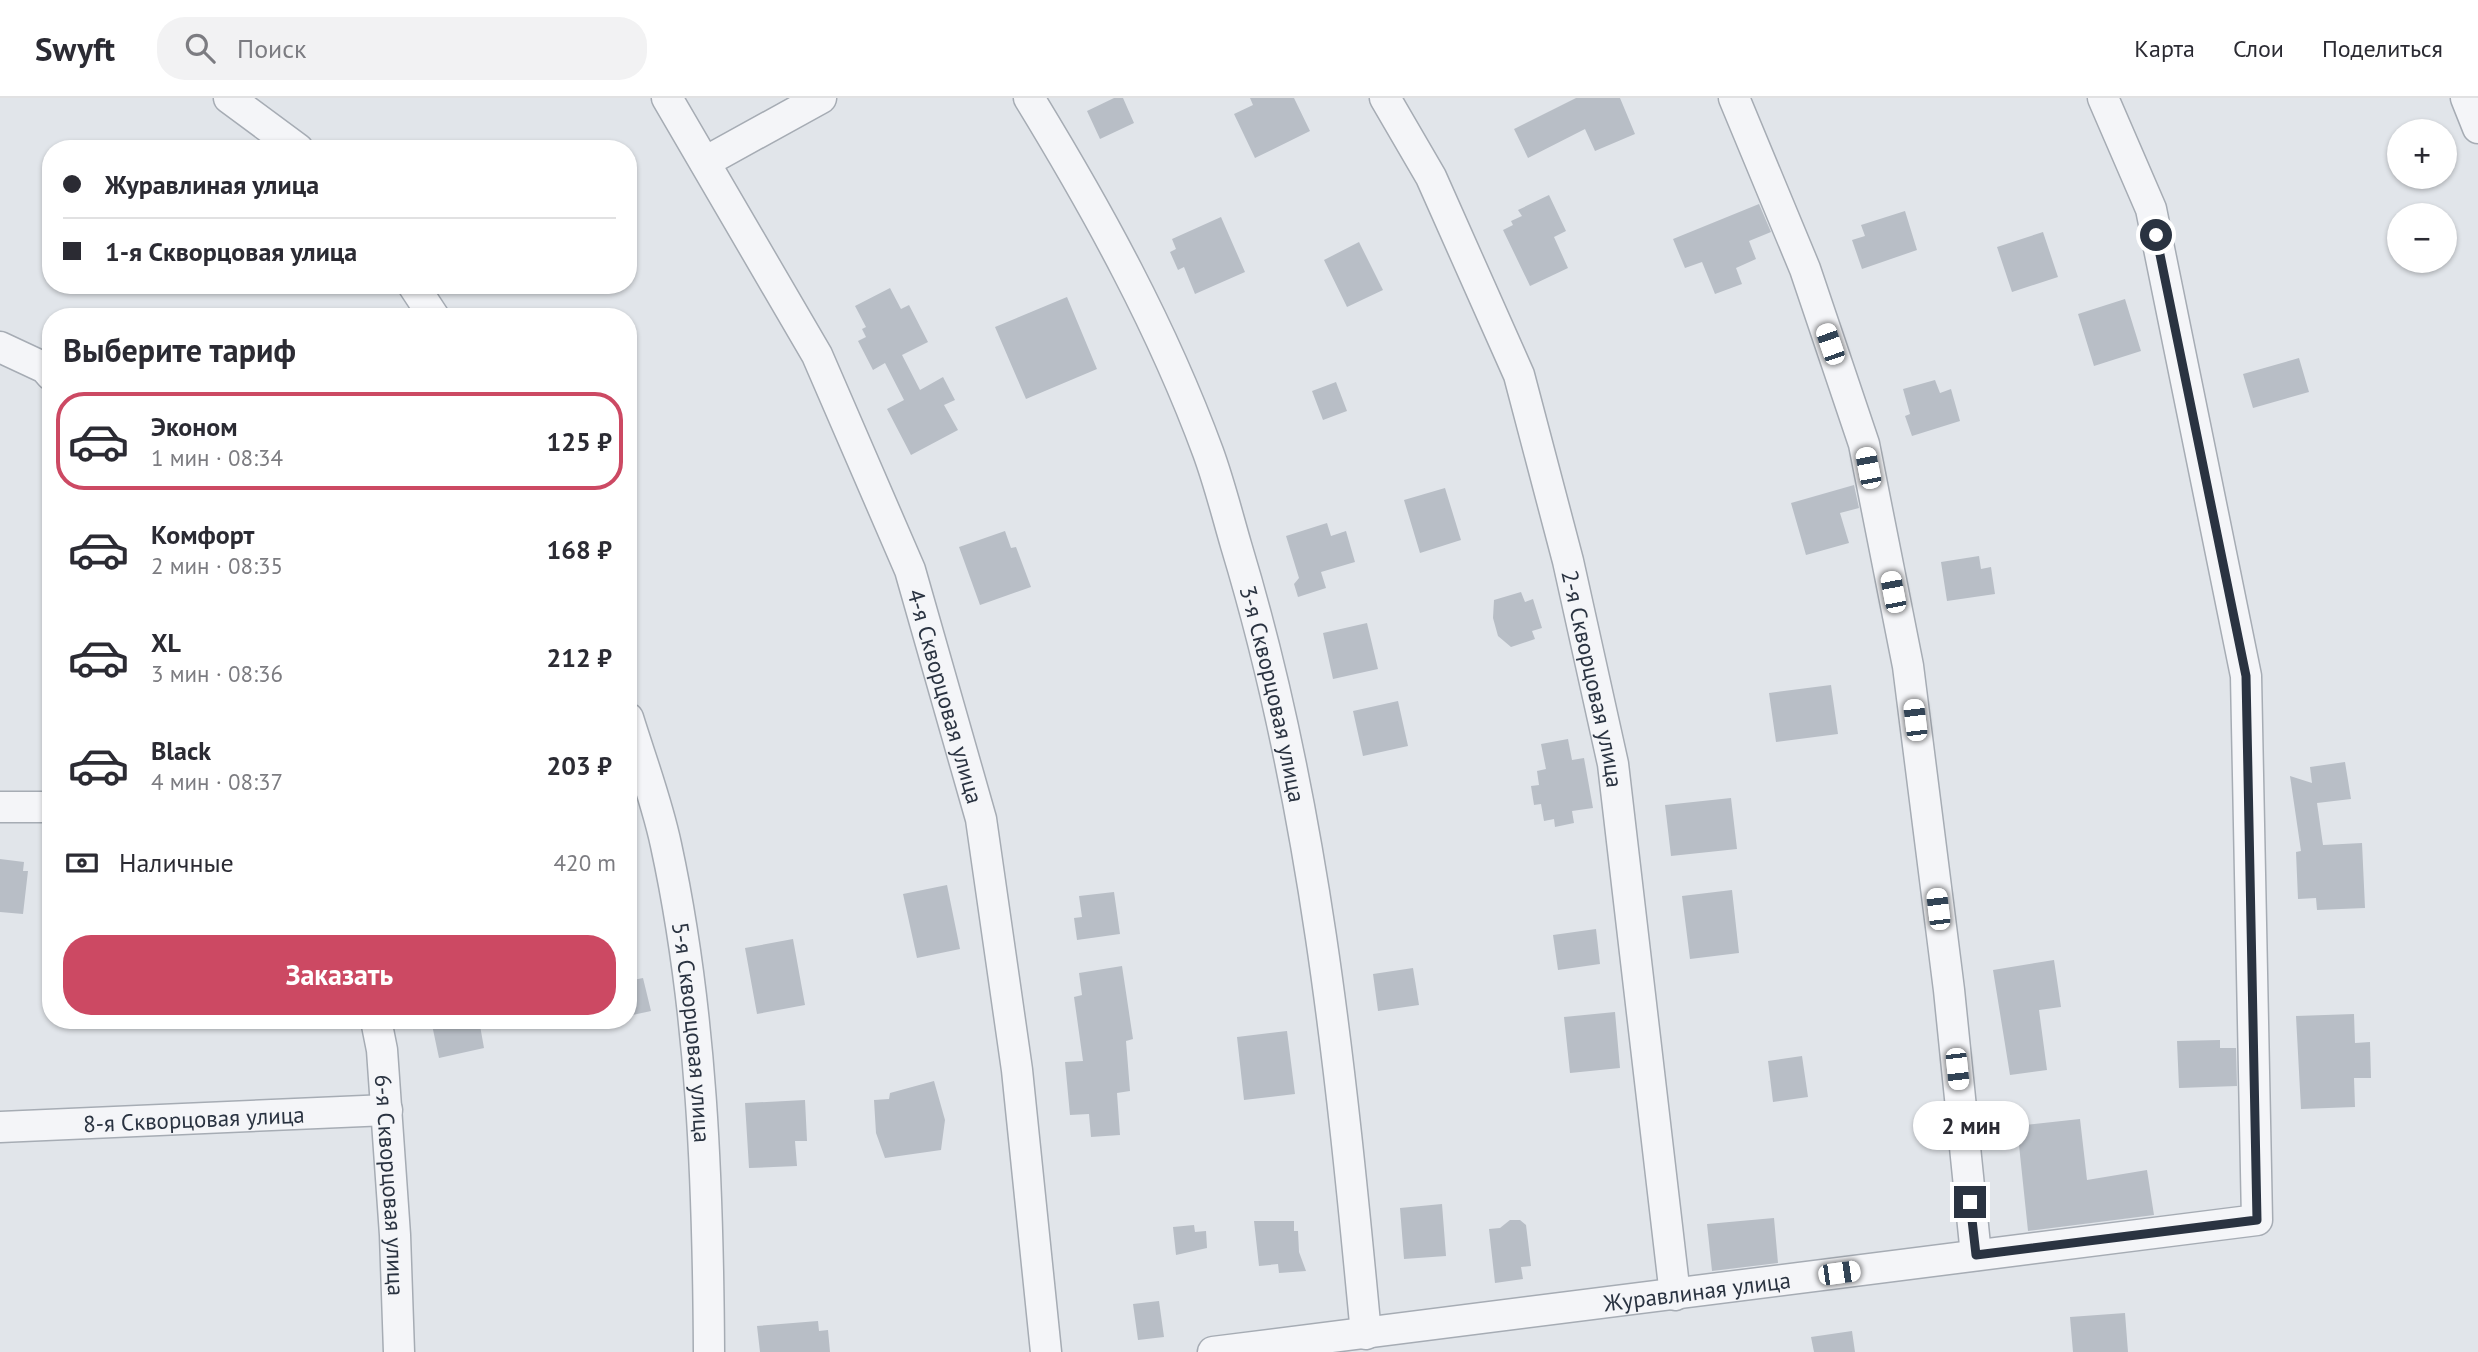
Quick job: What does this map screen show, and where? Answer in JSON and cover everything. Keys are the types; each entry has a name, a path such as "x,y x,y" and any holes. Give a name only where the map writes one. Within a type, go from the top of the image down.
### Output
{"street":[{"path":"229,98 286,140"},
{"name":"4-я Скворцовая улица","path":"667,98 817,355 910,570 981,819 1017,1070 1046,1352"},
{"path":"705,162 821,98"},
{"name":"3-я Скворцовая улица","path":"1029,98 1130,270 1208,452 1265,640 1311,860 1345,1104 1366,1335"},
{"name":"2-я Скворцовая улица","path":"1385,98 1430,177 1518,374 1568,561 1613,764 1675,1295"},
{"path":"1734,98 1805,269 1864,444 1908,666 1948,990 1976,1255"},
{"name":"Журавлиная улица","path":"1213,1352 1366,1335 2257,1220 2246,676 2151,209 2103,98"},
{"path":"2466,98 2478,128"},
{"path":"0,347 42,367"},
{"name":"5-я Скворцовая улица","path":"637,748 666,844 695,1020 708,1246 709,1352"},
{"path":"0,807 42,807"},
{"name":"6-я Скворцовая улица","path":"378,1029 382,1050 396,1236 399,1352"},
{"name":"8-я Скворцовая улица","path":"0,1127 387,1110"}],"building":[{"path":"1114,98 1123,98 1134,123 1100,139 1087,111"},
{"path":"1250,98 1294,98 1310,131 1255,158 1234,114 1253,105"},
{"path":"1576,98 1620,98 1635,134 1595,151 1585,129 1528,158 1514,129"},
{"path":"1549,195 1566,231 1554,237 1568,268 1530,286 1503,230 1513,225 1511,221 1522,216 1518,210"},
{"path":"1759,204 1771,232 1749,241 1756,259 1736,268 1742,284 1715,294 1702,262 1685,268 1673,239"},
{"path":"1905,211 1917,250 1862,269 1852,240 1865,236 1861,225"},
{"path":"1221,217 1245,272 1195,294 1184,267 1178,270 1170,252 1176,249 1172,239"},
{"path":"2043,232 2058,277 2012,292 1997,247"},
{"path":"1359,242 1383,290 1347,307 1324,260"},
{"path":"890,288 901,309 909,305 928,342 902,355 920,390 943,377 955,400 944,405 958,430 911,455 887,409 904,400 885,363 873,370 858,341 866,337 862,329 866,327 855,306"},
{"path":"1067,297 1097,369 1026,399 995,327"},
{"path":"2125,299 2141,351 2094,366 2078,314"},
{"path":"2299,358 2309,392 2253,408 2243,374"},
{"path":"1935,380 1940,393 1951,389 1960,421 1912,436 1905,416 1910,414 1903,389"},
{"path":"1336,382 1347,411 1323,420 1312,391"},
{"path":"1854,485 1859,508 1840,513 1849,543 1806,555 1791,503"},
{"path":"1445,488 1461,540 1420,553 1404,500"},
{"path":"1327,523 1331,536 1346,531 1355,562 1321,572 1326,588 1298,597 1294,584 1299,578 1286,536"},
{"path":"1005,531 1011,548 1016,547 1031,587 980,605 959,547"},
{"path":"1979,556 1981,569 1991,567 1995,594 1947,601 1941,562"},
{"path":"1521,592 1525,602 1533,599 1542,628 1532,631 1535,639 1511,647 1498,636 1493,618 1494,600"},
{"path":"1367,623 1378,669 1333,679 1323,633"},
{"path":"1831,685 1838,734 1776,742 1769,693"},
{"path":"1398,701 1408,746 1363,756 1353,711"},
{"path":"1568,739 1572,760 1584,758 1593,808 1572,811 1574,823 1555,827 1554,819 1544,821 1541,804 1534,805 1531,786 1539,785 1537,771 1546,769 1541,744"},
{"path":"2345,762 2351,799 2317,803 2323,845 2362,843 2365,908 2317,910 2316,898 2298,899 2296,852 2301,851 2290,776 2312,783 2310,767"},
{"path":"1731,798 1737,849 1671,856 1665,805"},
{"path":"0,859 24,862 23,871 28,871 23,914 0,912"},
{"path":"947,885 960,949 917,958 903,894"},
{"path":"1732,890 1739,953 1690,959 1682,896"},
{"path":"1114,892 1120,934 1077,940 1074,918 1082,917 1079,896"},
{"path":"1596,929 1600,964 1558,970 1553,935"},
{"path":"793,939 805,1005 757,1014 745,948"},
{"path":"2054,960 2061,1007 2039,1010 2047,1070 2010,1075 1993,970"},
{"path":"1122,966 1133,1039 1126,1041 1130,1091 1117,1093 1120,1135 1091,1137 1089,1114 1070,1115 1065,1062 1083,1061 1074,997 1082,995 1079,973"},
{"path":"1413,968 1419,1005 1378,1011 1373,974"},
{"path":"643,978 651,1011 637,1014 637,979"},
{"path":"1615,1012 1620,1068 1570,1073 1564,1017"},
{"path":"2354,1014 2355,1043 2370,1042 2371,1078 2354,1078 2355,1107 2301,1109 2296,1016"},
{"path":"433,1029 481,1029 484,1048 439,1058"},
{"path":"1287,1031 1295,1094 1244,1100 1237,1037"},
{"path":"2220,1040 2220,1048 2236,1048 2237,1086 2179,1088 2177,1041"},
{"path":"1802,1056 1808,1097 1773,1102 1768,1061"},
{"path":"934,1081 945,1120 941,1150 885,1158 876,1133 874,1100 889,1099 890,1093"},
{"path":"805,1100 807,1141 795,1141 797,1166 749,1168 745,1103"},
{"path":"2080,1119 2087,1180 2147,1170 2154,1215 2028,1231 2017,1126"},
{"path":"1442,1204 1446,1256 1404,1259 1400,1208"},
{"path":"1774,1218 1778,1263 1712,1271 1707,1224"},
{"path":"1510,1220 1520,1220 1526,1225 1531,1266 1521,1267 1523,1279 1495,1283 1489,1229 1500,1228"},
{"path":"1254,1221 1294,1221 1294,1231 1298,1231 1299,1252 1306,1271 1279,1273 1278,1264 1259,1266"},
{"path":"1194,1225 1195,1232 1206,1231 1207,1248 1176,1255 1173,1227"},
{"path":"1159,1301 1164,1337 1138,1340 1133,1304"},
{"path":"2125,1313 2128,1352 2073,1352 2070,1317"},
{"path":"818,1321 819,1331 828,1330 830,1352 760,1352 757,1326"},
{"path":"1852,1331 1855,1352 1814,1352 1811,1337"}],"route":[{"path":"1970,1202 1976,1255 2257,1220 2246,676 2156,235"}]}
